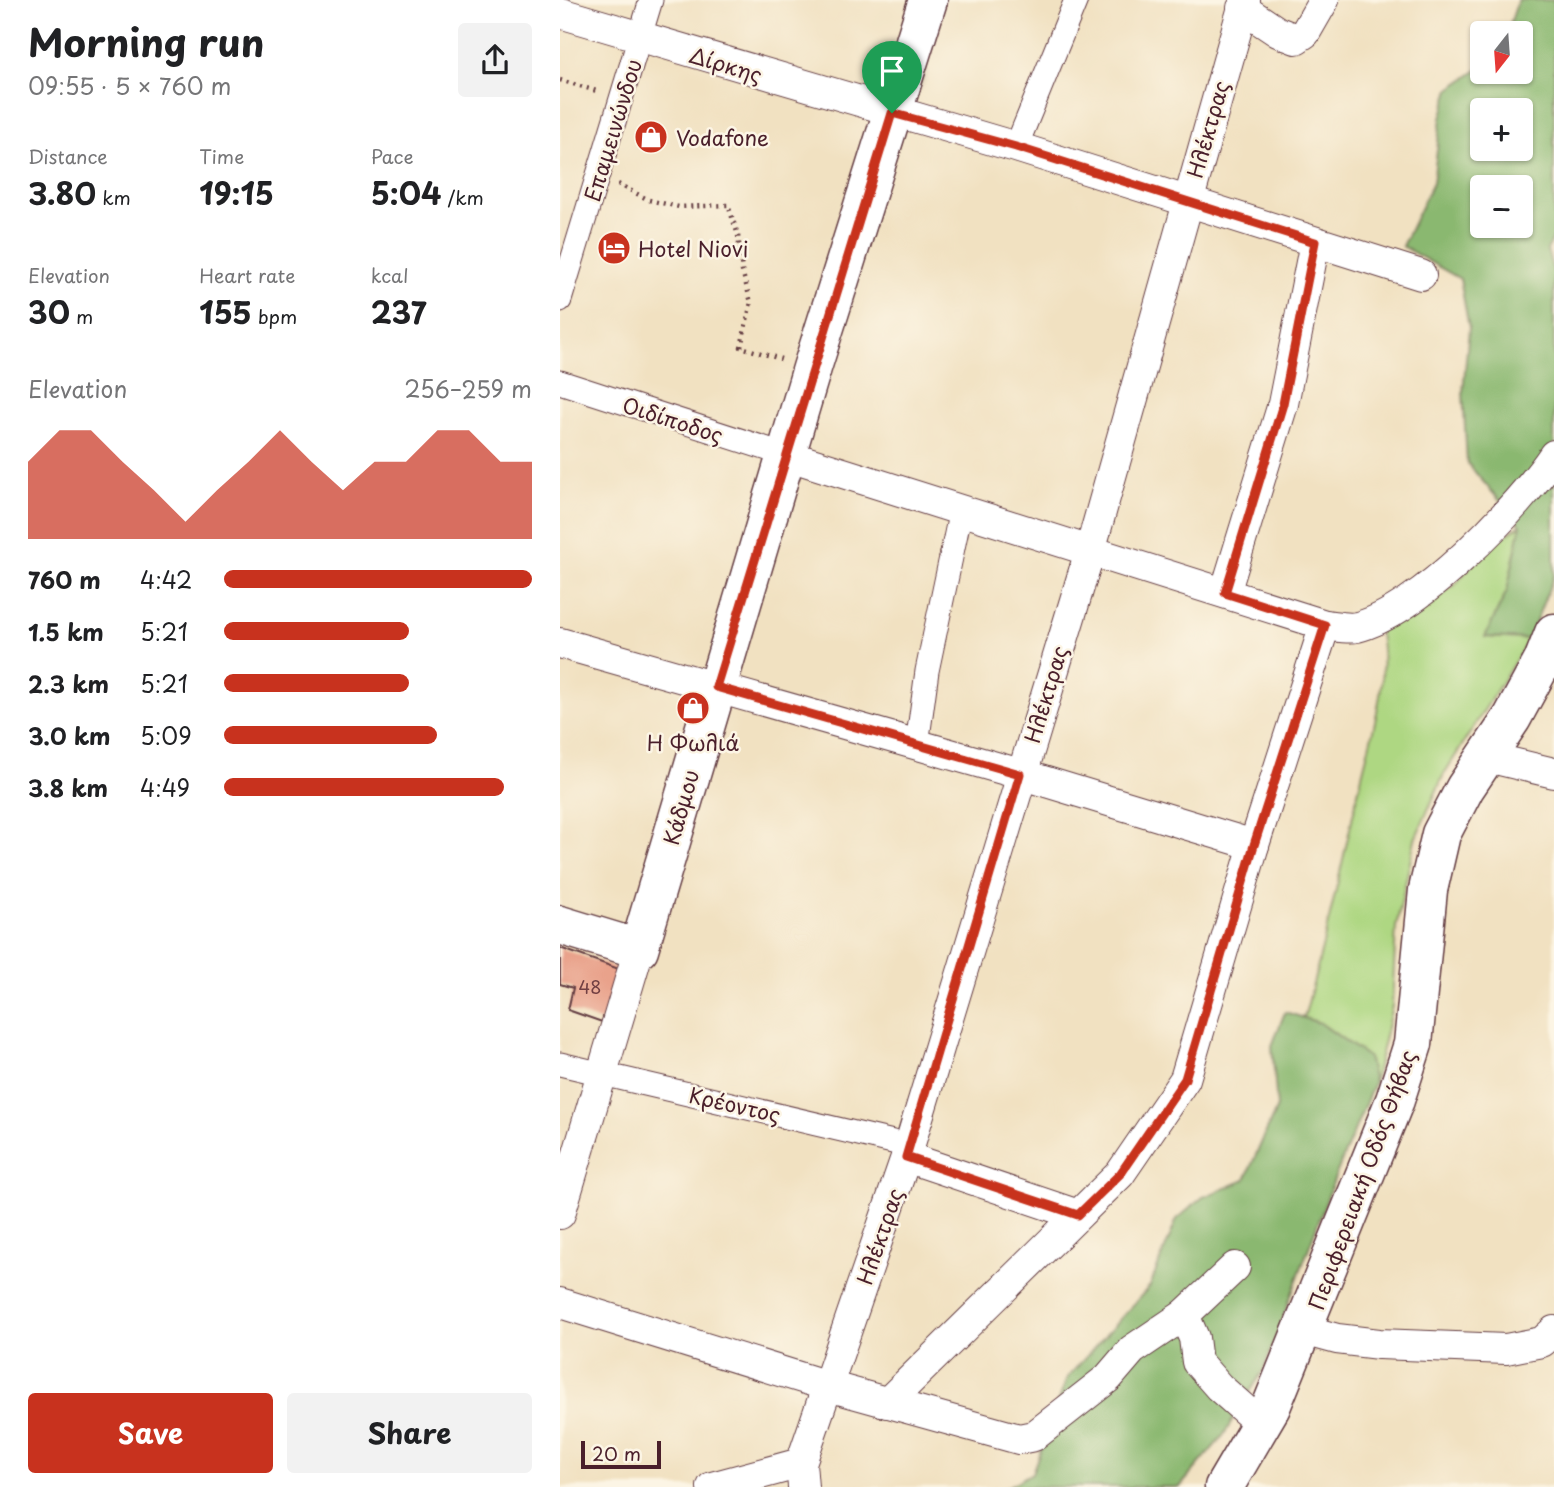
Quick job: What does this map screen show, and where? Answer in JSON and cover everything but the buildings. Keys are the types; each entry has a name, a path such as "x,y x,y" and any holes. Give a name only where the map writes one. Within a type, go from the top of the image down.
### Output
{"main road":[{"name":"Κάδμου","path":"639,949 812,368 928,0"},
{"name":"Περιφερειακή Οδός Θήβας","path":"1224,1487 1262,1425 1304,1330 1395,1100 1413,1044 1428,890 1441,834 1465,788 1543,661 1554,633"},
{"path":"560,925 639,949"}],"street":[{"name":"Επαμεινώνδου","path":"560,300 651,0"},
{"path":"1016,147 1076,0"},
{"path":"1243,4 1278,32 1296,39 1305,33 1324,0"},
{"name":"Ηλέκτρας","path":"802,1475 828,1386 908,1152 1020,774 1090,551 1243,4"},
{"name":"Δίρκης","path":"560,13 892,113 1016,147 1421,275"},
{"path":"1225,593 1283,404 1315,242"},
{"name":"Οιδίποδος","path":"560,382 786,455"},
{"path":"786,455 1325,625 1355,628 1384,617 1442,576 1512,510 1554,455"},
{"path":"917,745 927,671 961,510"},
{"path":"887,1403 1120,1174 1185,1079 1254,845 1325,625"},
{"path":"560,643 1020,774 1254,845"},
{"path":"1486,757 1554,774"},
{"name":"Κάδμου","path":"560,1214 600,1072 639,949"},
{"name":"Κρέοντος","path":"560,1064 908,1152"},
{"path":"908,1152 1078,1215"},
{"path":"560,1303 828,1386 1019,1439 1034,1436 1108,1378 1132,1350 1184,1315 1235,1267"},
{"path":"1184,1315 1194,1338 1197,1362 1219,1387 1262,1425"},
{"path":"1304,1330 1337,1339 1368,1342 1507,1349 1542,1342 1554,1331"},
{"path":"712,1487 802,1475"}],"path":[{"path":"560,80 622,97"},
{"path":"598,176 649,200 667,204 728,205 738,235 742,271 751,302 741,347 812,368"}],"green space":[{"path":"1518,0 1554,0 1554,237 1547,250 1554,273 1554,575 1529,639 1485,637 1507,591 1521,525 1467,463 1463,392 1469,328 1460,279 1402,246 1433,182 1441,118 1450,89 1470,75 1470,84 1533,84 1533,21 1511,21"},
{"path":"1521,525 1507,591 1485,637 1529,639 1444,774 1415,839 1396,927 1392,1006 1374,1083 1368,1057 1320,1023 1304,1018 1378,709 1382,669 1379,630 1454,586 1486,548"},
{"path":"1285,1012 1320,1023 1368,1057 1374,1083 1335,1177 1264,1369 1223,1436 1180,1487 1007,1487 1032,1473 1067,1378 1150,1286 1177,1219 1203,1197 1245,1180 1277,1107 1272,1046"}],"place":[{"name":"Vodafone","path":"651,137"},
{"name":"Hotel Niovi","path":"614,248"},
{"name":"Η Φωλιά","path":"693,708"}],"route":[{"path":"892,113 1016,147 1315,242 1283,404 1225,593 1325,625 1254,845 1185,1079 1120,1174 1078,1215 906,1157 1020,774 716,687 892,113"}]}
